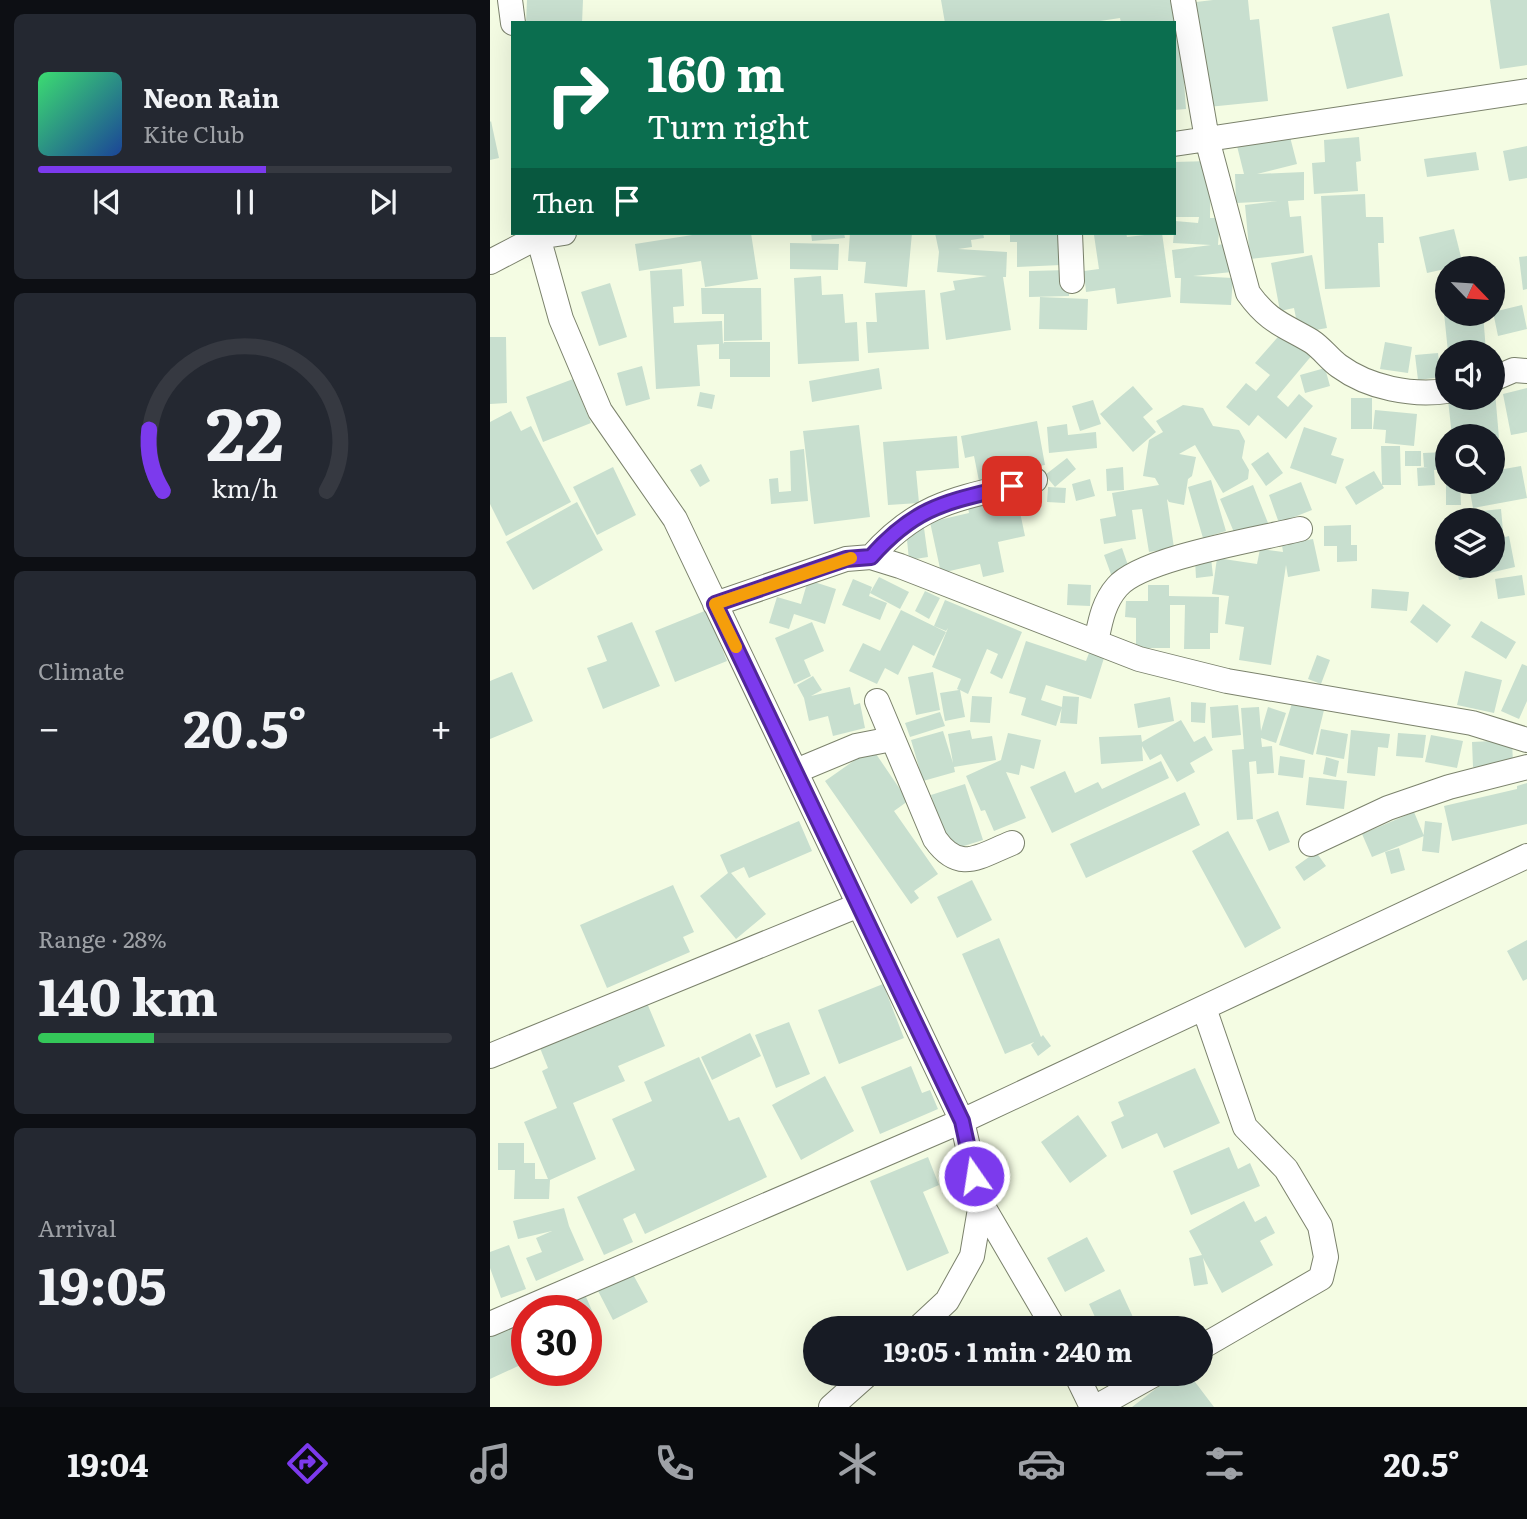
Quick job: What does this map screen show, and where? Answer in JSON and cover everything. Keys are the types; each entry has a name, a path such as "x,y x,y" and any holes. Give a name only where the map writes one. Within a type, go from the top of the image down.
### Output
{"street":[{"path":"510,0 513,21"},
{"path":"1182,0 1207,139 1248,293 1262,313 1313,343 1341,368 1398,391 1435,393"},
{"path":"1176,144 1527,91"},
{"path":"490,262 538,235 561,320 600,411 675,519 962,1121 981,1203 1047,1316"},
{"path":"1070,235 1072,281"},
{"path":"1505,374 1514,370 1527,371"},
{"path":"871,557 890,536 912,519 943,503 1035,480"},
{"path":"1096,642 1107,601 1118,585 1142,570 1177,558 1300,529"},
{"path":"715,604 846,559 871,557 1139,659 1227,681 1472,723 1527,740"},
{"path":"877,701 935,839 944,851 957,860 971,859 1012,843"},
{"path":"796,771 856,746 892,739"},
{"path":"1311,844 1388,808 1424,795 1527,767"},
{"path":"490,1324 962,1121 1527,856"},
{"path":"490,1056 859,905"},
{"path":"1204,1007 1245,1127 1286,1169 1320,1226 1326,1257 1321,1278 1213,1340"},
{"path":"931,1316 947,1301 972,1256 981,1203"},
{"path":"831,1407 855,1386"},
{"path":"1083,1386 1094,1407 1133,1386"}],"building":[{"path":"527,0 583,0 582,21 526,21"},
{"path":"941,0 1178,0 1186,109 1176,110 1176,21 1121,21 1120,18 1100,21 945,21"},
{"path":"1248,0 1250,20 1259,19 1268,101 1208,107 1196,2"},
{"path":"1490,0 1527,0 1527,65 1500,69"},
{"path":"1389,13 1403,76 1347,89 1332,27"},
{"path":"490,122 499,158 490,160"},
{"path":"1289,133 1297,164 1257,174 1304,172 1304,200 1288,201 1290,217 1301,216 1304,253 1250,259 1245,205 1278,201 1236,203 1235,174 1244,174 1237,146"},
{"path":"1359,137 1361,161 1356,162 1358,191 1314,194 1312,163 1325,162 1324,140"},
{"path":"1527,146 1527,178 1509,181 1503,151"},
{"path":"1476,152 1479,170 1427,177 1424,159"},
{"path":"1211,161 1210,218 1220,218 1218,245 1229,243 1232,272 1193,276 1233,278 1231,305 1180,303 1181,278 1175,278 1172,250 1211,245 1173,243 1176,221 1198,223 1199,217 1176,217 1176,162"},
{"path":"1365,194 1366,217 1383,217 1384,243 1378,243 1380,287 1325,289 1321,196"},
{"path":"1454,229 1461,256 1435,256 1435,271 1427,273 1419,237"},
{"path":"692,235 751,235 758,279 705,287 701,261 639,271 635,244"},
{"path":"811,235 844,235 845,238 812,241"},
{"path":"850,235 912,235 907,287 864,283 866,262 848,261"},
{"path":"935,235 983,235 984,238 971,240 972,247 958,249 1007,252 1006,277 1003,277 1011,330 946,340 940,293 955,290 953,281 987,276 937,272 939,252"},
{"path":"1010,235 1060,235 1061,265 1017,267 1017,242 1010,242"},
{"path":"1094,235 1162,235 1171,297 1117,304 1115,288 1086,292 1084,271 1099,269"},
{"path":"790,243 839,244 838,270 790,269"},
{"path":"1312,255 1327,328 1299,333 1294,308 1280,311 1271,263"},
{"path":"1527,256 1527,289 1523,290 1519,257"},
{"path":"682,269 684,306 673,307 674,323 722,321 723,344 770,342 770,377 730,377 730,359 719,359 719,344 697,345 700,386 656,389 650,271"},
{"path":"1069,270 1069,296 1029,297 1029,271"},
{"path":"821,276 822,295 843,294 845,323 857,322 859,361 798,364 794,278"},
{"path":"610,283 627,337 599,346 581,292"},
{"path":"701,288 761,288 762,340 724,341 724,314 702,314"},
{"path":"925,290 929,349 868,353 866,322 877,322 875,293"},
{"path":"1040,297 1088,299 1087,330 1039,329"},
{"path":"1522,305 1527,329 1498,336 1496,326 1505,326 1505,309"},
{"path":"1445,326 1484,326 1485,340 1447,340"},
{"path":"1284,330 1313,354 1277,397 1288,407 1299,394 1313,406 1286,439 1258,415 1249,426 1226,407 1246,383 1256,391 1270,375 1255,363"},
{"path":"490,337 506,337 507,403 490,404"},
{"path":"1385,342 1412,347 1408,373 1380,369"},
{"path":"1435,353 1435,378 1418,380 1415,355"},
{"path":"642,366 650,399 626,406 617,373"},
{"path":"879,368 882,389 812,402 809,381"},
{"path":"1325,368 1330,386 1305,393 1300,375"},
{"path":"573,379 591,423 543,442 526,397"},
{"path":"1133,386 1153,409 1143,417 1156,432 1133,452 1100,414"},
{"path":"1527,388 1527,432 1511,435 1505,394"},
{"path":"700,392 715,395 712,409 697,406"},
{"path":"1351,398 1372,398 1372,429 1351,429"},
{"path":"1093,400 1101,424 1080,431 1072,406"},
{"path":"1183,405 1203,408 1213,426 1239,430 1245,441 1242,458 1249,470 1248,479 1223,493 1195,445 1179,454 1196,457 1192,476 1188,479 1184,505 1169,502 1167,499 1174,548 1149,552 1142,509 1132,510 1136,539 1104,544 1100,519 1116,516 1112,493 1159,485 1155,478 1143,476 1149,440 1163,432 1156,421"},
{"path":"1375,410 1417,414 1414,446 1385,443 1386,430 1373,429"},
{"path":"1449,410 1497,410 1498,424 1451,424"},
{"path":"511,411 521,431 531,426 571,502 506,536 490,504 490,422"},
{"path":"1037,421 1045,465 1000,473 1001,477 979,481 974,456 965,458 961,436"},
{"path":"1067,424 1068,435 1096,432 1097,448 1049,453 1047,427"},
{"path":"859,425 870,517 814,524 803,431"},
{"path":"1304,427 1337,438 1331,455 1344,459 1336,484 1290,468"},
{"path":"957,436 959,468 916,471 919,503 888,505 883,442"},
{"path":"1381,446 1400,446 1401,485 1382,485"},
{"path":"804,449 808,501 771,504 769,479 778,478 779,492 791,491 790,451"},
{"path":"1405,451 1421,451 1421,466 1405,466"},
{"path":"1268,452 1283,473 1266,486 1251,464"},
{"path":"1435,452 1435,485 1418,486 1417,468 1428,467 1424,467 1423,453"},
{"path":"1067,458 1076,469 1055,487 1045,475"},
{"path":"701,464 710,481 700,487 690,470"},
{"path":"1521,466 1527,498 1473,508 1470,494 1505,494 1505,469"},
{"path":"613,467 636,515 597,535 573,487"},
{"path":"1123,467 1124,490 1107,491 1106,469"},
{"path":"1374,471 1384,488 1356,505 1345,487"},
{"path":"1090,479 1095,496 1076,501 1072,484"},
{"path":"1211,480 1226,531 1203,538 1188,487"},
{"path":"1301,482 1312,510 1279,523 1269,495"},
{"path":"1253,485 1268,523 1236,537 1220,499"},
{"path":"1048,487 1066,488 1065,503 1047,502"},
{"path":"1446,494 1461,494 1461,505 1446,505"},
{"path":"1017,498 1025,536 998,542 1004,572 983,577 980,564 941,573 930,522 969,513 968,508"},
{"path":"577,502 603,550 533,590 506,542"},
{"path":"1351,525 1351,545 1357,545 1357,561 1337,562 1337,546 1324,546 1324,526"},
{"path":"924,528 928,557 909,560 906,530"},
{"path":"1509,536 1515,567 1505,569 1505,537"},
{"path":"1313,539 1320,571 1288,577 1286,565 1271,665 1239,660 1244,627 1225,624 1229,596 1212,594 1217,558 1257,564 1260,549 1283,552 1282,545"},
{"path":"1122,548 1130,571 1112,577 1104,555"},
{"path":"1211,558 1213,576 1196,578 1195,559"},
{"path":"1522,575 1525,595 1498,599 1495,579"},
{"path":"879,577 909,592 900,609 870,593"},
{"path":"853,579 872,587 869,596 887,603 880,620 842,605"},
{"path":"808,580 836,589 825,624 794,614 789,629 769,623 777,597 801,604"},
{"path":"1068,584 1091,585 1090,606 1067,605"},
{"path":"1148,585 1169,585 1169,596 1219,597 1218,633 1210,633 1210,649 1184,649 1185,605 1170,605 1170,648 1136,648 1136,618 1125,617 1126,601 1148,601"},
{"path":"1372,589 1409,592 1407,611 1371,608"},
{"path":"925,591 940,598 929,619 915,611"},
{"path":"945,600 1022,632 1002,679 990,673 998,654 987,649 968,694 960,690 965,717 945,721 940,693 959,690 957,689 961,679 932,667 948,628 946,631 934,626"},
{"path":"1423,604 1451,625 1437,643 1410,622"},
{"path":"707,610 727,661 675,682 655,631"},
{"path":"901,610 946,632 934,656 913,645 898,675 885,668 877,684 849,671 863,643 880,651"},
{"path":"1481,621 1516,642 1506,659 1471,637"},
{"path":"632,622 660,686 603,709 587,668 607,661 597,636"},
{"path":"812,622 824,651 804,660 811,676 794,684 775,638"},
{"path":"1026,641 1086,661 1089,653 1104,658 1091,699 1046,685 1041,700 1062,707 1056,726 1021,715 1026,698 1009,693"},
{"path":"1317,655 1330,660 1321,684 1308,679"},
{"path":"1522,664 1527,666 1527,701 1519,719 1501,711"},
{"path":"1465,671 1502,680 1494,713 1457,705"},
{"path":"512,672 533,721 490,739 490,681"},
{"path":"933,672 940,710 916,715 908,677"},
{"path":"813,676 822,690 811,696 850,687 854,705 860,703 865,728 833,736 828,716 809,721 804,698 797,685"},
{"path":"972,696 992,697 990,723 970,722"},
{"path":"1063,696 1079,697 1077,724 1060,723"},
{"path":"1170,697 1174,721 1138,728 1134,704"},
{"path":"1191,702 1206,703 1205,723 1191,722"},
{"path":"1292,703 1324,710 1313,755 1279,745"},
{"path":"1238,705 1241,735 1212,738 1210,707"},
{"path":"1259,707 1261,731 1268,707 1286,713 1276,743 1261,738 1262,747 1272,746 1274,773 1257,774 1256,761 1249,762 1253,819 1237,820 1232,750 1244,749 1241,708"},
{"path":"940,712 945,726 910,737 905,723"},
{"path":"1181,720 1194,742 1205,736 1213,750 1190,763 1195,772 1177,782 1161,754 1150,760 1142,746 1143,761 1101,764 1099,737 1141,735 1142,742"},
{"path":"1321,729 1348,734 1344,759 1316,754"},
{"path":"970,730 972,739 992,736 996,760 954,767 955,772 923,781 911,740 943,731 953,763 948,734"},
{"path":"1351,730 1390,734 1388,748 1378,747 1375,776 1347,773"},
{"path":"1008,733 1041,740 1034,769 1021,765 1019,775 1006,772 1026,818 994,831 985,810 981,811 966,776 1001,760"},
{"path":"1398,733 1426,735 1423,758 1396,756"},
{"path":"1431,735 1463,741 1457,768 1425,762"},
{"path":"1512,740 1513,765 1473,767 1472,742"},
{"path":"872,748 908,801 894,811 938,874 914,891 919,898 911,904 825,781"},
{"path":"1280,756 1305,760 1303,778 1278,775"},
{"path":"1326,757 1339,761 1336,777 1323,774"},
{"path":"1161,761 1169,778 1052,833 1030,787 1065,771 1075,793 1098,782 1102,789"},
{"path":"1309,777 1347,781 1344,809 1306,805"},
{"path":"1527,783 1527,824 1452,841 1444,806 1517,789 1517,786"},
{"path":"965,784 983,840 948,851 931,795"},
{"path":"1185,792 1200,825 1086,878 1070,844"},
{"path":"1278,811 1290,842 1269,851 1256,820"},
{"path":"1414,812 1424,836 1372,857 1362,834"},
{"path":"799,821 812,851 749,878 744,867 731,873 766,914 736,939 700,896 728,873 720,855"},
{"path":"1425,821 1442,823 1439,853 1422,851"},
{"path":"1228,831 1281,928 1245,948 1192,851"},
{"path":"1399,848 1405,870 1391,874 1385,852"},
{"path":"1316,852 1326,866 1304,881 1295,867"},
{"path":"972,880 992,920 957,938 937,897"},
{"path":"673,885 694,932 683,937 690,952 607,988 580,925"},
{"path":"999,938 1041,1037 1043,1035 1051,1046 1038,1056 1031,1045 1034,1042 1005,1054 962,954"},
{"path":"1527,940 1527,979 1523,981 1507,951"},
{"path":"883,984 904,1038 839,1064 818,1010"},
{"path":"647,1003 665,1046 618,1066 625,1081 573,1103 596,1159 550,1180 549,1199 514,1199 515,1170 498,1170 498,1143 524,1143 524,1163 535,1163 535,1179 548,1179 524,1122 557,1108 542,1071 548,1068 540,1048"},
{"path":"789,1022 810,1074 776,1088 755,1035"},
{"path":"750,1033 761,1056 712,1080 701,1057"},
{"path":"699,1057 729,1121 739,1117 767,1177 645,1234 635,1213 623,1219 633,1242 604,1255 577,1197 635,1170 612,1119 652,1101 644,1082"},
{"path":"911,1066 922,1093 930,1090 938,1109 880,1134 861,1087"},
{"path":"1195,1068 1220,1123 1164,1148 1157,1133 1122,1149 1111,1122 1124,1116 1118,1102"},
{"path":"825,1076 854,1131 801,1160 772,1105"},
{"path":"1078,1115 1107,1156 1070,1183 1041,1142"},
{"path":"1229,1147 1238,1169 1250,1163 1260,1186 1191,1215 1173,1171"},
{"path":"928,1157 939,1185 923,1192 949,1253 907,1271 870,1181"},
{"path":"1244,1201 1255,1222 1266,1216 1275,1233 1260,1241 1273,1265 1222,1293 1203,1258 1208,1284 1194,1286 1189,1258 1202,1255 1189,1231"},
{"path":"564,1208 584,1260 536,1281 526,1258 542,1252 536,1238 552,1231 518,1239 513,1221"},
{"path":"1087,1237 1105,1271 1065,1292 1047,1258"},
{"path":"509,1245 526,1289 501,1298 490,1268 490,1252"},
{"path":"629,1267 648,1302 613,1320 595,1285"},
{"path":"1120,1289 1132,1316 1094,1316 1089,1304"},
{"path":"583,1290 585,1295 572,1295"},
{"path":"511,1322 511,1369 490,1379 490,1331"},
{"path":"1159,1386 1198,1386 1214,1407 1132,1407"}],"slow traffic":[{"path":"736,647 715,604 851,558"}],"route":[{"path":"974,1176 962,1121 715,604 846,559 871,557 890,536 912,519 943,503 1012,486"}]}
